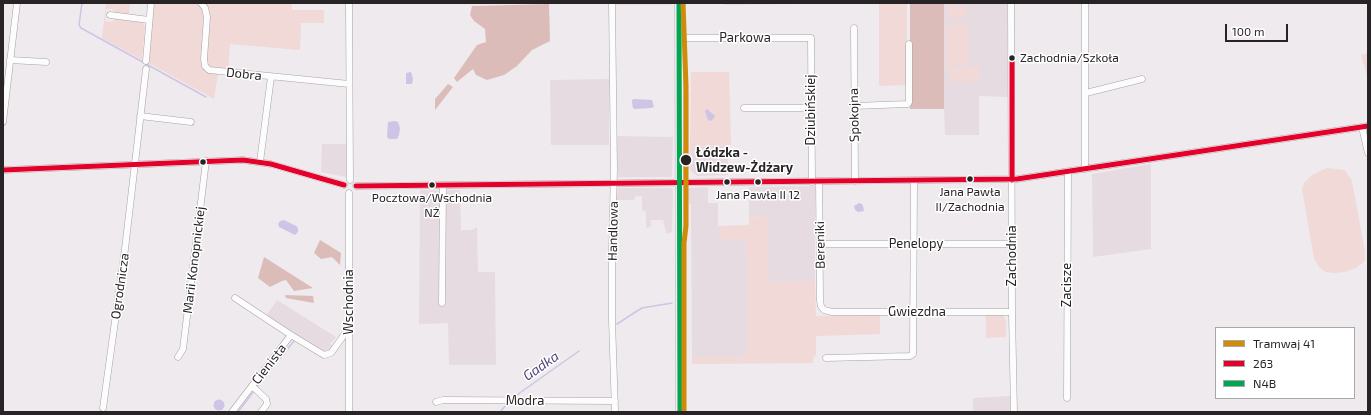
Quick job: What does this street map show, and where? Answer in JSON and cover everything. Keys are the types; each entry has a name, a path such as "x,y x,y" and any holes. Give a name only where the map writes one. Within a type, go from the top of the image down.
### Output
{"main road":[{"path":"679,3 680,412"}],"street":[{"path":"3,122 4,97 10,60 16,3"},
{"path":"146,61 151,3"},
{"name":"Dobra","path":"201,3 207,16 204,55 204,63 206,68 212,71 349,84"},
{"path":"349,3 350,180"},
{"name":"Handlowa","path":"612,3 614,184 612,312 615,412"},
{"name":"Zachodnia","path":"1011,3 1012,312 1014,412"},
{"path":"1085,3 1085,169"},
{"path":"110,15 150,20"},
{"name":"Spokojna","path":"854,28 855,181"},
{"name":"Parkowa","path":"679,38 811,38"},
{"name":"Dziubińskiej","path":"811,38 812,182"},
{"path":"854,106 908,104 909,44"},
{"path":"10,60 46,62"},
{"name":"Ogrodnicza","path":"103,408 125,249 146,69"},
{"path":"260,162 271,77"},
{"path":"1086,93 1142,79"},
{"path":"744,108 811,108"},
{"path":"140,116 191,122"},
{"path":"356,186 1012,180 1365,127 1368,153"},
{"path":"3,170 243,160 260,162 344,185"},
{"name":"Marii Konopnickiej","path":"178,357 183,349 206,161"},
{"name":"Zacisze","path":"1067,398 1068,172"},
{"path":"344,185 350,180"},
{"path":"350,180 354,182 356,186"},
{"name":"Bereniki","path":"819,181 820,301 823,308"},
{"path":"826,358 910,356 914,352 914,181"},
{"path":"344,185 349,193 355,190 356,186"},
{"path":"442,304 443,185"},
{"name":"Wschodnia","path":"349,193 349,412"},
{"name":"Penelopy","path":"820,244 1012,244"},
{"path":"235,298 291,335"},
{"name":"Gwiezdna","path":"823,308 826,311 832,312 1012,312"},
{"name":"Cienista","path":"232,412 291,335 326,355 331,353 344,335 349,332"},
{"path":"252,386 266,399 267,404 261,412"},
{"name":"Modra","path":"436,402 443,400 615,401"}],"shaded area":[{"path":"106,3 130,3 129,14 116,13 112,9 106,9 105,21 111,22 116,19 142,22 145,27 142,60 102,38"},
{"path":"153,3 199,3 201,5 204,13 202,61 218,74 214,99 147,62"},
{"path":"206,3 291,3 292,10 324,10 324,23 301,23 300,50 230,44 228,71 210,67 206,62 208,11"},
{"path":"616,3 672,3 672,5 616,5"},
{"path":"724,3 782,3 786,4 724,5"},
{"path":"879,3 907,3 907,85 879,86"},
{"path":"910,3 944,3 944,109 910,109"},
{"path":"944,3 1007,3 1008,97 979,96 979,135 945,135"},
{"path":"549,4 550,41 532,50 517,66 504,75 487,80 476,75 473,69 457,82 454,78 477,45 486,42 485,29 474,21 470,15 472,6"},
{"path":"947,5 966,6 966,18 947,18"},
{"path":"946,21 949,21 949,71 946,71"},
{"path":"950,24 969,25 969,65 950,64"},
{"path":"1368,53 1368,79 1361,55"},
{"path":"950,66 980,67 980,82 950,82"},
{"path":"411,72 413,79 412,84 406,84 406,73"},
{"path":"691,72 729,72 731,145 690,146"},
{"path":"609,79 609,145 551,145 550,80"},
{"path":"448,84 453,87 435,110 435,99"},
{"path":"689,91 689,168 687,169 687,92"},
{"path":"634,99 652,100 654,107 635,109 633,108 632,102"},
{"path":"707,109 715,116 711,121 708,120 705,111"},
{"path":"388,122 398,122 400,128 399,135 397,139 389,139 387,137"},
{"path":"617,136 673,137 672,177 618,177"},
{"path":"322,144 346,144 346,177 321,172"},
{"path":"728,145 728,175 697,176 690,170 690,146"},
{"path":"1151,164 1151,249 1093,257 1092,174"},
{"path":"1327,168 1345,170 1352,181 1365,252 1365,261 1356,268 1345,272 1326,272 1319,267 1314,258 1302,189 1304,183 1312,175"},
{"path":"815,186 815,281 769,282 769,217 749,216 749,187"},
{"path":"708,187 708,203 718,203 718,226 720,226 720,240 745,240 745,248 747,250 747,352 741,357 692,357 691,204 688,203 688,188"},
{"path":"618,188 671,188 673,190 672,232 667,234 663,220 650,220 652,226 646,228 646,212 642,210 642,197 636,196 634,200 616,200"},
{"path":"420,190 437,190 441,194 438,303 446,304 445,193 449,190 460,190 461,230 472,230 477,227 478,272 495,272 496,365 449,365 448,323 419,324"},
{"path":"859,203 862,204 864,211 858,212 855,210 854,206"},
{"path":"749,216 769,217 769,282 815,281 816,316 880,315 880,334 816,336 816,355 812,363 692,364 692,357 741,357 747,352 747,250 745,248 745,240 720,240 720,226 749,225"},
{"path":"284,220 298,228 298,232 295,235 279,227 278,224 280,221"},
{"path":"320,240 341,253 340,265 332,257 321,259 314,253"},
{"path":"264,257 313,288 294,291 286,280 270,287 258,278"},
{"path":"285,295 313,296 314,303 286,298"},
{"path":"277,300 336,337 330,344 334,346 329,352 325,353 266,316"},
{"path":"986,315 1003,315 1006,321 1006,337 986,338"},
{"path":"1010,396 1010,412 973,412 973,398"},
{"path":"217,400 221,400 223,401 223,409 217,410 214,407 214,403"}],"waterway":[{"path":"82,3 79,25 81,28 206,97"},
{"name":"Gadka","path":"617,324 642,308 672,303"},
{"path":"256,388 294,341"},
{"name":"Gadka","path":"514,397 579,351"},
{"path":"238,412 254,391"},
{"name":"Gadka","path":"500,412 507,404"}],"tram line":[{"name":"41","path":"683,3 686,86 684,412"}],"transit line":[{"name":"N4B","path":"679,3 680,412"},
{"name":"263","path":"1012,58 1012,180"},
{"name":"263","path":"356,186 1017,179 1368,126"},
{"name":"263","path":"3,170 243,160 271,164 344,185"}],"place":[{"name":"Zachodnia/Szkoła","path":"1012,58"},
{"name":"Łódzka - Widzew-Żdżary","path":"686,160"},
{"name":"Jana Pawła II/Zachodnia","path":"970,179"},
{"name":"Jana Pawła II 12","path":"758,182"},
{"name":"Pocztowa/Wschodnia NŻ","path":"432,185"}]}
